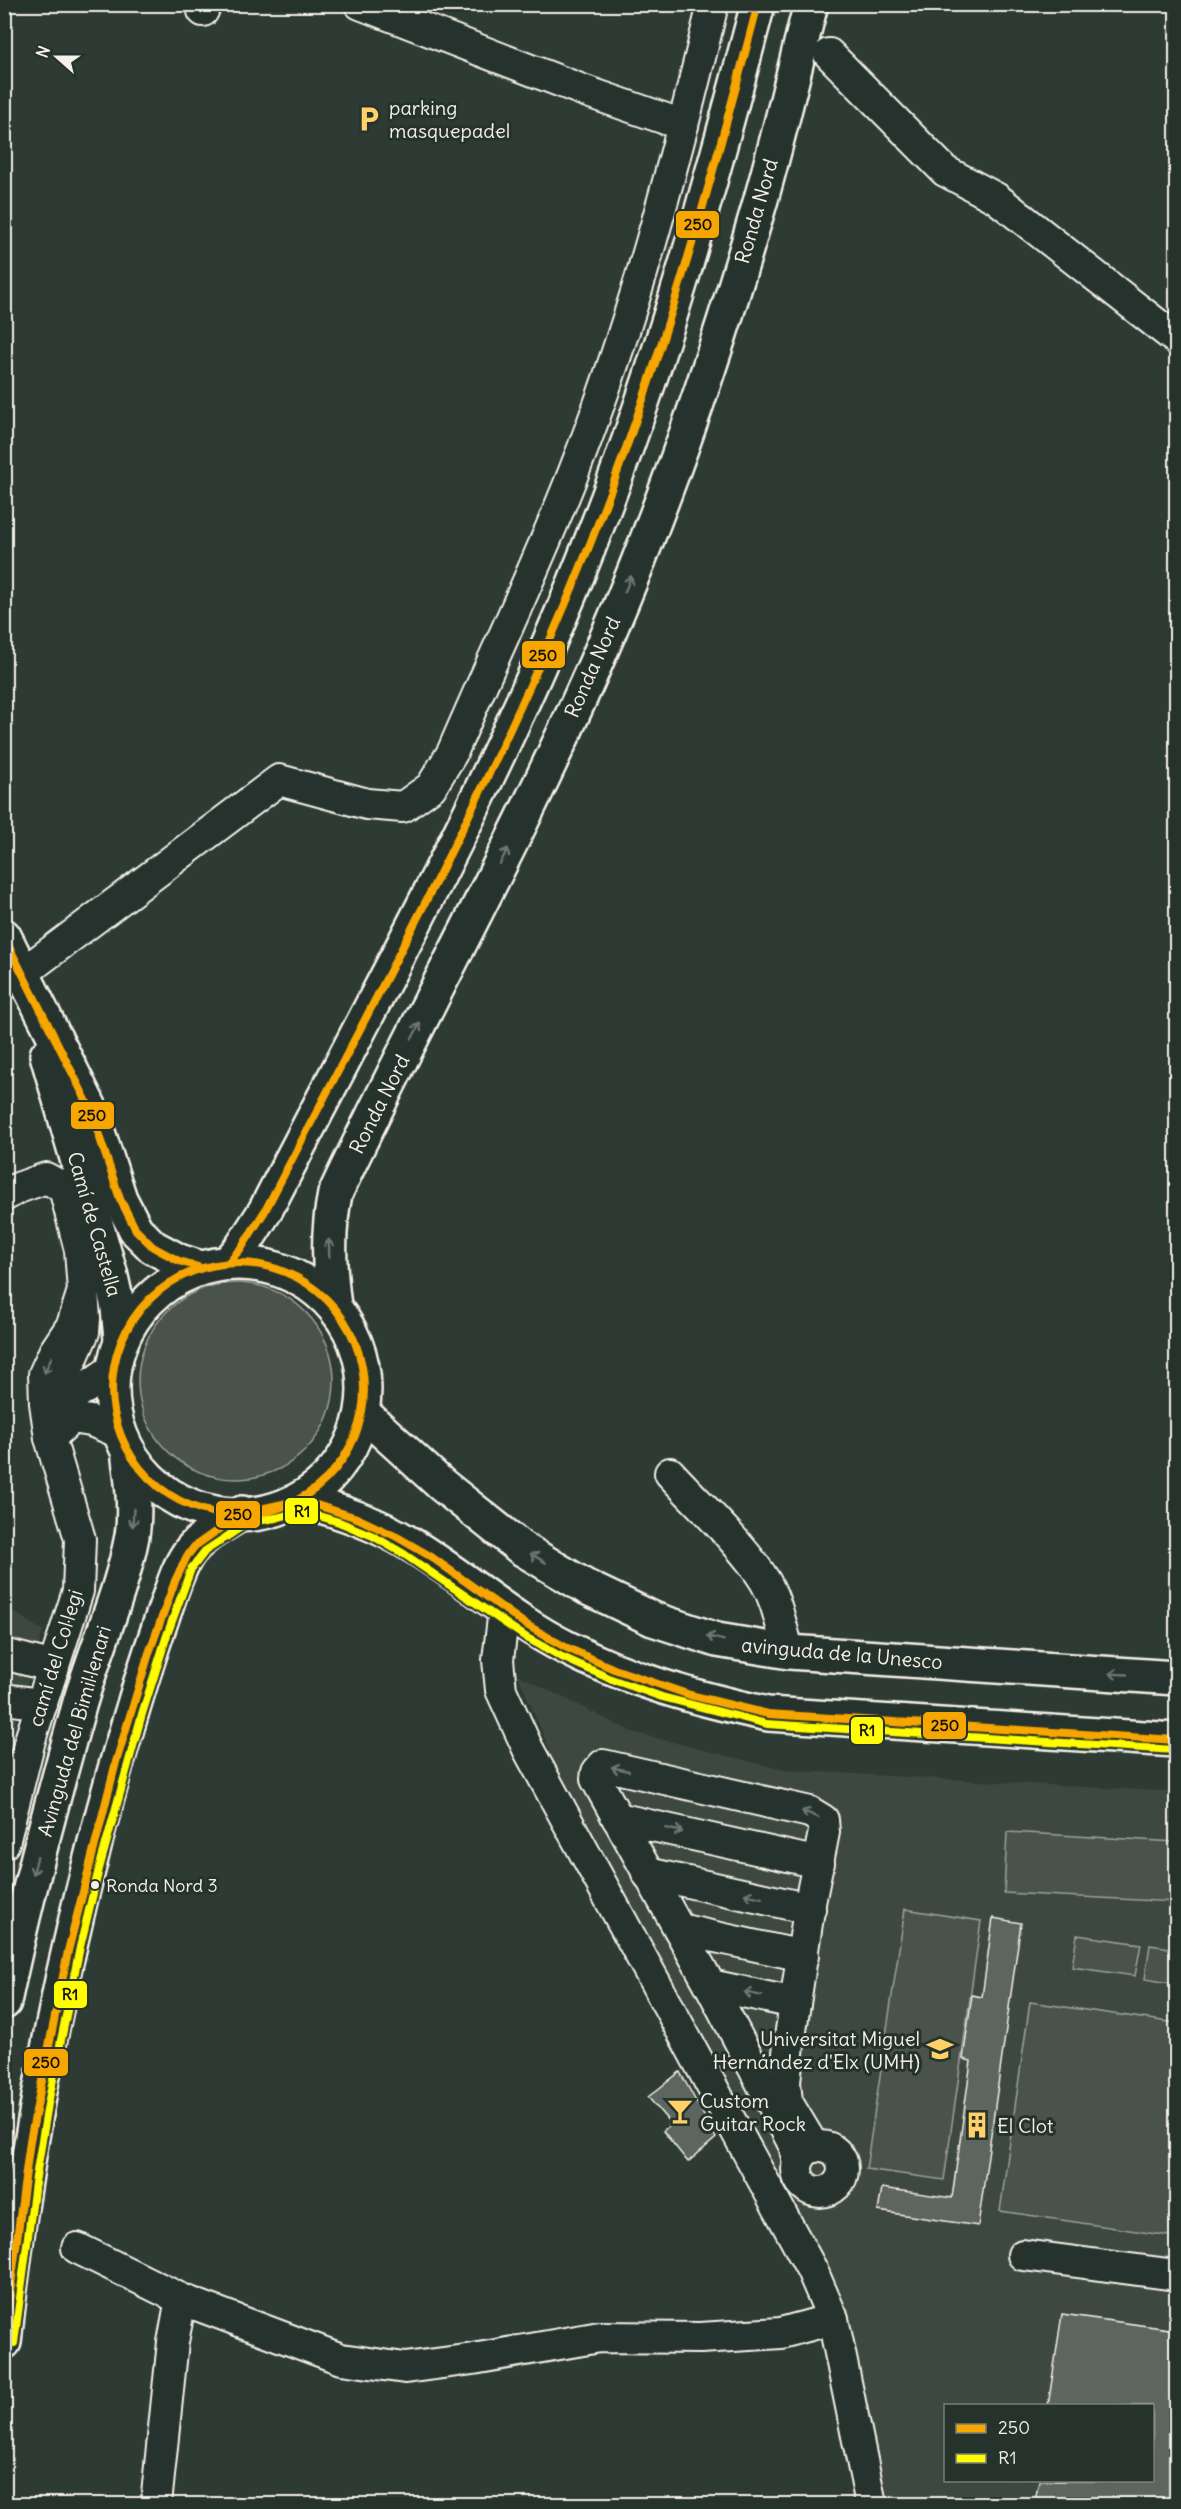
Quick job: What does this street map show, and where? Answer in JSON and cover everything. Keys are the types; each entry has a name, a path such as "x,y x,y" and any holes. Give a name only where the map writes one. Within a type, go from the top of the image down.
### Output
{"main road":[{"path":"214,1265 242,1247 265,1211 446,858 532,681 586,555 675,307 758,4"},
{"name":"Ronda Nord","path":"334,1306 328,1233 335,1194 530,804 607,637 694,412 732,295 755,220 811,4"},
{"name":"Camí de Castella","path":"4,936 90,1108 120,1198 136,1230 153,1247 179,1261 214,1265"},
{"name":"Camí de Castella","path":"24,972 110,1272 118,1308 114,1411 125,1446"},
{"path":"118,1354 135,1315 166,1282 214,1265 238,1262 264,1266 289,1275 316,1291 334,1306 354,1340 361,1367 363,1413 359,1430 331,1477 301,1500 242,1513 212,1510 181,1501 152,1483 125,1446"},
{"name":"avinguda de la Unesco","path":"363,1413 442,1485 521,1548 586,1587 653,1619 717,1640 789,1652 1176,1678"},
{"name":"Avinguda del Bimil·lenari","path":"4,2002 52,1798 132,1536 134,1497 125,1446"},
{"path":"301,1500 354,1515 408,1543 504,1610 566,1648 641,1679 710,1702 768,1714 1176,1740"},
{"path":"4,2342 30,2141 48,2039 85,1880 116,1762 150,1653 179,1571 195,1546 242,1513"}],"street":[{"path":"360,4 585,91 683,125"},
{"path":"24,972 279,780 367,804 403,807 431,788 452,753 573,474 614,362 645,264 683,125 712,4"},
{"path":"829,54 945,171 996,198 1176,339"},
{"path":"4,1196 18,1188 46,1178 64,1188 80,1250 84,1332 69,1366 67,1377 73,1385 86,1388"},
{"name":"camí del Col·legi","path":"7,1826 30,1740 78,1591 80,1539 50,1438 44,1374 54,1352 72,1325 82,1294"},
{"path":"50,1438 56,1413 70,1398 86,1388 118,1354"},
{"path":"50,1438 72,1418 92,1421 125,1446"},
{"path":"670,1473 741,1550 765,1581 778,1609 789,1652"},
{"path":"504,1610 498,1660 501,1690 528,1749 812,2270 833,2319 872,2505"},
{"path":"4,1654 54,1667"},
{"path":"4,1699 42,1704"},
{"path":"603,1766 810,1812 823,1820 824,1832 795,2003 786,2082 787,2102 804,2164 710,1985 596,1779 597,1772 603,1766"},
{"path":"617,1818 819,1863"},
{"path":"647,1873 810,1909"},
{"path":"679,1929 803,1956"},
{"path":"710,1985 795,2003"},
{"path":"739,2040 788,2050"},
{"path":"771,2197 804,2164"},
{"path":"77,2248 181,2299 341,2359 405,2368 474,2359 600,2337 700,2338 781,2333 833,2319"},
{"path":"1176,2275 1026,2258 1176,2283"},
{"path":"156,2505 173,2342 181,2299"}],"shaded area":[{"path":"236,1283 264,1287 282,1295 298,1305 312,1319 330,1353 334,1381 330,1409 322,1427 312,1443 298,1457 264,1475 236,1479 208,1475 190,1467 174,1457 160,1443 142,1409 138,1381 142,1353 150,1335 160,1319 174,1305 208,1287"},
{"path":"5,1606 43,1631 5,1758"},
{"name":"Universitat Miguel Hernández d'Elx (UMH)","path":"518,1675 632,1732 784,1770 1176,1792 1176,2504 880,2504 838,2305 556,1765"},
{"path":"1007,1832 1176,1842 1176,1902 1004,1893"},
{"path":"905,1909 981,1921 944,2180 866,2169"},
{"path":"1077,1935 1141,1944 1135,1976 1072,1967"},
{"path":"1150,1945 1176,1949 1176,1984 1145,1979"},
{"path":"1030,2002 1176,2023 1176,2237 1000,2211"}],"building":[{"name":"El Clot","path":"993,1918 1021,1923 978,2226 878,2211 882,2188 952,2198 971,2061 963,2059 972,1995 982,1997"},
{"name":"Custom Guitar Rock","path":"680,2072 716,2138 688,2162 663,2131 671,2124 648,2097"},
{"path":"1062,2314 1176,2330 1176,2505 1034,2505 1039,2482 1154,2482 1154,2404 1048,2404"}],"transit line":[{"name":"250","path":"228,1263 242,1247 265,1211 394,964 477,798 555,630 615,478 661,344 702,209 758,4"},
{"name":"250","path":"4,937 90,1108 120,1199 136,1230 153,1247 179,1261 201,1268"},
{"name":"250","path":"238,1263 263,1266 286,1273 308,1284 327,1300 343,1319 354,1341 361,1364 364,1389 361,1414 354,1437 343,1459 327,1478 308,1494 286,1505 263,1512 238,1515 213,1512 190,1505 168,1494 149,1478 133,1459 122,1437 115,1414 112,1389 115,1364 122,1341 133,1319 149,1300 168,1284 190,1273 213,1266 238,1263"},
{"name":"250","path":"301,1500 357,1518 397,1537 430,1556 525,1624 565,1647 614,1669 690,1695 768,1714 1176,1740"},
{"name":"250","path":"4,2338 30,2141 68,1951 116,1762 149,1653 175,1581 187,1556 195,1546 242,1513 301,1500"},
{"name":"R1","path":"14,2343 48,2104 80,1947 142,1714 191,1569 205,1551 249,1522 302,1511 339,1522 373,1536 404,1554 527,1638 562,1657 611,1679 662,1697 767,1724 1175,1750"}],"place":[{"name":"parking masquepadel","path":"369,119"},
{"name":"Ronda Nord 3","path":"95,1885"},
{"name":"Universitat Miguel Hernández d'Elx (UMH)","path":"940,2049"},
{"name":"Custom Guitar Rock","path":"680,2111"},
{"name":"El Clot","path":"977,2125"}]}
